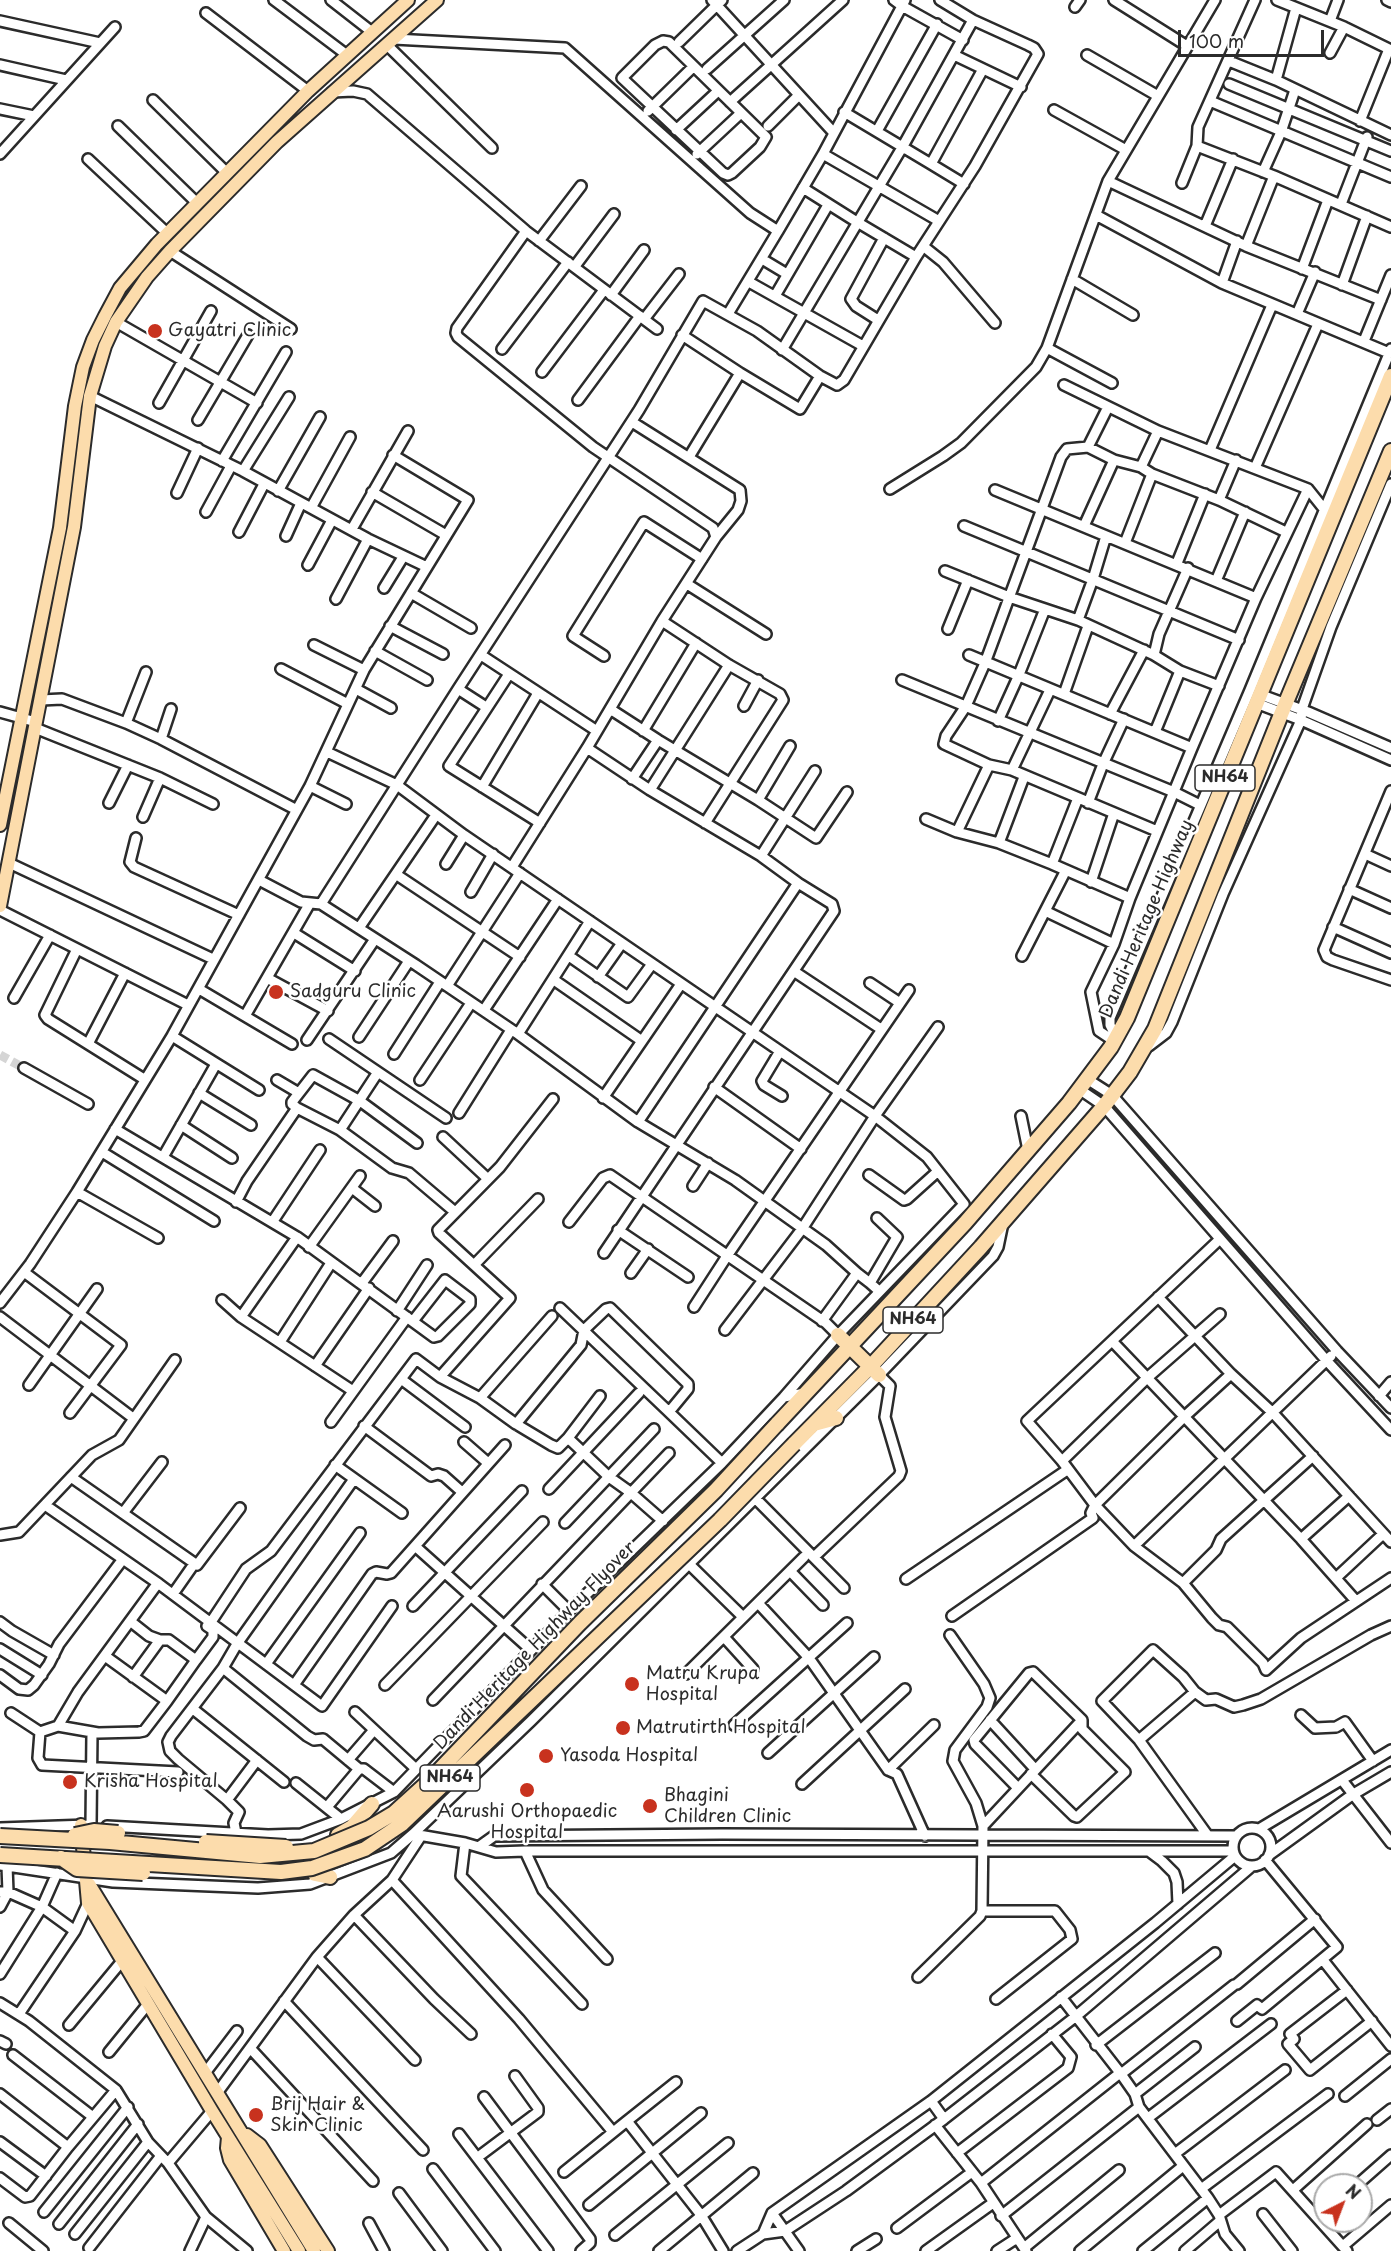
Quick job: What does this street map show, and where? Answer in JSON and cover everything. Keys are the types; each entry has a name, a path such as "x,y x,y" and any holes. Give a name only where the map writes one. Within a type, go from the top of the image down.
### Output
{"highway":[{"name":"Dandi Heritage Highway","path":"805,1394 988,1196 1083,1084 1115,1039 1127,1018 1391,376"},
{"name":"NH64","path":"814,1424 875,1370 1108,1101 1130,1072 1155,1029 1283,708 1391,451"},
{"path":"838,1335 875,1370"},
{"name":"Dandi Heritage Highway Flyover","path":"0,1836 64,1839 260,1856 314,1851 369,1828 394,1813 426,1784 580,1623 716,1490 805,1394"},
{"path":"814,1424 836,1418"},
{"name":"Dandi Heritage Highway Flyover","path":"2,1862 60,1858 281,1872 312,1868 365,1849 402,1824 720,1520 814,1424"},
{"path":"64,1839 79,1833 94,1831 290,1847 338,1835 352,1827 372,1804"},
{"path":"60,1858 74,1868 92,1871 273,1880 315,1874 330,1877"}],"main road":[{"path":"0,825 60,528 75,406 83,367 93,340 120,288 168,234 308,91 408,0"},
{"path":"0,908 74,527 90,396 105,346 116,322 147,277 170,251 277,142 437,0"},
{"path":"320,81 331,92"},
{"path":"67,469 80,471"},
{"path":"90,1825 85,1878 88,1903 212,2111 299,2251"},
{"path":"85,1878 314,2251"},
{"path":"241,2131 260,2145 328,2251"},
{"path":"228,2137 227,2148 230,2160 284,2251"}],"street":[{"path":"274,0 348,55"},
{"path":"331,0 372,32"},
{"path":"707,69 784,0"},
{"path":"730,102 843,0"},
{"path":"321,904 632,422 703,301 757,331 820,376 837,385 844,380 916,257 964,184 1038,54 1034,48 973,20 940,0"},
{"path":"1114,0 1187,46"},
{"path":"890,489 961,443 1036,367 1047,348 1108,181 1215,0"},
{"path":"1182,183 1197,146 1198,127 1255,0"},
{"path":"1277,0 1344,27 1390,49 1360,121"},
{"path":"1330,21 1338,0"},
{"path":"679,42 717,2 743,36 834,133"},
{"path":"728,314 823,154 900,2 963,40"},
{"path":"1276,80 1296,8"},
{"path":"206,13 308,91"},
{"path":"782,350 903,146 973,20"},
{"path":"0,21 100,43"},
{"path":"877,131 937,24"},
{"path":"1,153 115,27"},
{"path":"1330,53 1344,27"},
{"path":"663,41 669,42 718,91 766,137 760,147 732,173 723,173 622,78 655,45 663,41"},
{"path":"390,42 565,48 750,213 778,231"},
{"path":"390,42 492,148"},
{"path":"954,55 1021,87"},
{"path":"1087,55 1158,96"},
{"path":"1229,61 1276,80 1391,135"},
{"path":"0,65 66,80"},
{"path":"642,117 693,67"},
{"path":"931,164 983,69"},
{"path":"1229,84 1391,151"},
{"path":"1263,172 1281,132 1295,90"},
{"path":"331,92 353,91 367,94 526,231 657,329"},
{"path":"676,130 718,91"},
{"path":"768,126 798,96"},
{"path":"153,100 227,173"},
{"path":"1210,101 1391,177"},
{"path":"0,108 34,116"},
{"path":"1054,110 1126,150"},
{"path":"844,112 964,184"},
{"path":"691,160 741,113"},
{"path":"118,126 197,203"},
{"path":"1341,204 1372,127"},
{"path":"1197,146 1274,176 1391,227"},
{"path":"823,154 939,220"},
{"path":"88,159 168,234"},
{"path":"1205,226 1233,159"},
{"path":"1246,246 1274,176"},
{"path":"1108,181 1246,246 1382,300"},
{"path":"539,241 581,186"},
{"path":"803,188 916,257"},
{"path":"1302,269 1328,200"},
{"path":"775,296 828,205"},
{"path":"502,349 614,214"},
{"path":"1096,215 1222,283 1318,324 1390,351 1110,1018 1115,1039"},
{"path":"1342,285 1367,216"},
{"path":"526,231 456,333 458,337 609,458 713,528 716,537"},
{"path":"878,320 856,306 851,299 884,238"},
{"path":"1222,283 1237,242"},
{"path":"923,246 943,262 995,323"},
{"path":"542,372 644,250"},
{"path":"170,251 291,329"},
{"path":"762,259 787,274"},
{"path":"1297,314 1315,272"},
{"path":"578,400 642,317 679,274"},
{"path":"1364,341 1391,275"},
{"path":"1072,279 1133,315"},
{"path":"749,282 863,346"},
{"path":"1210,450 1272,305"},
{"path":"159,402 211,311"},
{"path":"116,322 257,403"},
{"path":"1255,468 1318,324"},
{"path":"198,420 248,335"},
{"path":"682,335 800,409 820,376"},
{"path":"1047,348 1112,383"},
{"path":"222,461 286,352"},
{"path":"688,457 740,373"},
{"path":"1065,385 1158,431 1308,489 1324,509"},
{"path":"90,396 198,448 368,539 427,567"},
{"path":"243,471 289,397"},
{"path":"1088,447 1108,407"},
{"path":"278,491 320,417"},
{"path":"512,867 587,748 662,621 716,537 738,510 741,501 740,490 632,422"},
{"path":"352,529 408,431"},
{"path":"1141,466 1158,431"},
{"path":"311,508 350,437"},
{"path":"1157,831 1012,770 989,765 944,744 945,736 966,706 985,663 1064,452 1067,449 1088,447 1114,460 1141,466 1152,474 1219,500 1287,532"},
{"path":"177,493 198,448"},
{"path":"0,1303 24,1272 77,1192 172,1036 327,752 333,734 364,670 468,500 393,455"},
{"path":"1084,526 1114,460"},
{"path":"1219,500 1236,460"},
{"path":"206,512 231,466"},
{"path":"1125,543 1152,474"},
{"path":"239,532 264,484"},
{"path":"1143,1050 1166,1033 1172,1023 1223,894 1300,720 1331,627 1391,484"},
{"path":"1115,1039 1099,1031 1091,992 1114,944 1157,831 1256,598 1308,489"},
{"path":"995,490 1177,563 1256,598"},
{"path":"372,492 446,535"},
{"path":"1177,563 1205,494"},
{"path":"286,536 301,503"},
{"path":"1216,581 1245,512"},
{"path":"308,566 332,520"},
{"path":"604,656 573,636 644,522 702,559"},
{"path":"964,526 1239,640"},
{"path":"1078,620 1106,536"},
{"path":"336,599 368,539"},
{"path":"384,588 403,556"},
{"path":"1154,655 1159,634 1188,568"},
{"path":"945,571 1009,597 1078,620 1144,650 1180,671 1219,686"},
{"path":"948,629 968,579"},
{"path":"687,584 766,634"},
{"path":"411,593 471,628"},
{"path":"998,721 1045,609"},
{"path":"662,621 729,665 780,694 783,700 705,823"},
{"path":"390,626 443,654"},
{"path":"1064,694 1088,626"},
{"path":"643,731 696,643"},
{"path":"314,645 364,670"},
{"path":"1110,714 1144,650"},
{"path":"375,651 427,680"},
{"path":"481,655 597,731"},
{"path":"969,655 1192,748"},
{"path":"650,790 729,665"},
{"path":"281,669 348,704"},
{"path":"1155,732 1180,671"},
{"path":"126,723 146,672"},
{"path":"509,674 449,766 540,823"},
{"path":"744,706 758,680"},
{"path":"902,680 1028,734 1174,792 1200,805"},
{"path":"356,689 391,708"},
{"path":"458,689 486,707"},
{"path":"1012,770 1050,690"},
{"path":"482,787 538,693"},
{"path":"1257,698 1283,708 1300,720 1391,759"},
{"path":"41,700 62,699 126,723 295,809"},
{"path":"610,708 643,731 786,817 816,838 847,792"},
{"path":"1283,708 1302,709 1391,748"},
{"path":"161,739 171,709"},
{"path":"0,711 160,778 213,804"},
{"path":"1088,803 1124,719"},
{"path":"632,778 658,740"},
{"path":"758,800 790,746"},
{"path":"587,748 650,790 761,856 835,908 795,972 714,1087 604,1253"},
{"path":"0,1828 90,1825 301,1834 341,1819 394,1792 569,1611 722,1464 838,1335 964,1204 927,1157 875,1116 464,836 397,786 327,752"},
{"path":"109,803 128,765"},
{"path":"957,832 989,765"},
{"path":"761,856 815,771"},
{"path":"999,843 1024,777"},
{"path":"143,817 160,778"},
{"path":"309,786 346,804"},
{"path":"1391,791 1324,950 1327,957 1391,980"},
{"path":"1052,864 1078,798"},
{"path":"1091,882 1114,813"},
{"path":"359,928 436,815"},
{"path":"1380,818 1391,823"},
{"path":"926,819 957,832 999,843 1130,897"},
{"path":"446,864 464,836"},
{"path":"136,838 130,862 134,867 239,915"},
{"path":"471,892 493,854"},
{"path":"1365,854 1391,866"},
{"path":"9,863 213,959"},
{"path":"1022,956 1066,870"},
{"path":"394,1053 484,932 520,873"},
{"path":"397,875 520,957"},
{"path":"259,880 301,903 321,904 484,1010 641,1127 677,1144 708,1163 826,1245 879,1291"},
{"path":"641,1127 716,1007 798,883"},
{"path":"1349,889 1391,908"},
{"path":"484,1010 558,899"},
{"path":"245,1016 310,903"},
{"path":"0,908 188,1005"},
{"path":"1045,911 1114,944"},
{"path":"459,1113 514,1032 554,980 590,921"},
{"path":"1333,927 1391,953"},
{"path":"294,933 356,971"},
{"path":"14,998 50,935"},
{"path":"307,1040 356,971 375,939"},
{"path":"598,977 622,944"},
{"path":"77,949 45,1015 144,1079"},
{"path":"569,956 628,997 652,964"},
{"path":"359,1037 409,961"},
{"path":"795,972 881,1029"},
{"path":"88,1044 125,973"},
{"path":"267,978 328,1011"},
{"path":"554,980 642,1041"},
{"path":"870,983 900,1003"},
{"path":"603,1098 681,984"},
{"path":"199,989 292,1044"},
{"path":"694,1307 909,990"},
{"path":"420,1080 471,1003"},
{"path":"725,1330 802,1229 875,1116 938,1027"},
{"path":"172,1036 259,1090"},
{"path":"329,1039 446,1118"},
{"path":"780,1051 762,1081 764,1085 782,1096"},
{"path":"163,1157 216,1064"},
{"path":"24,1068 88,1104"},
{"path":"340,1130 378,1072"},
{"path":"417,1143 360,1101 313,1075 292,1104 340,1130 392,1168 409,1173 455,1212"},
{"path":"277,1080 299,1093"},
{"path":"1083,1084 1108,1101 1159,1148 1337,1351 1391,1408"},
{"path":"714,1087 801,1149"},
{"path":"199,1093 251,1125"},
{"path":"440,1377 510,1298 438,1232 500,1167 553,1099"},
{"path":"1108,1101 1149,1157 1326,1360 1391,1430"},
{"path":"236,1202 247,1181 297,1108"},
{"path":"1021,1116 1025,1153"},
{"path":"181,1125 232,1158"},
{"path":"115,1129 236,1202 273,1221 366,1286 398,1311 410,1319 434,1337 438,1336 470,1304 470,1299 445,1280 410,1319 331,1422"},
{"path":"443,1137 488,1179"},
{"path":"1149,1157 1159,1148"},
{"path":"273,1221 320,1150"},
{"path":"102,1152 214,1221"},
{"path":"693,1186 708,1163"},
{"path":"869,1175 904,1200 908,1200 939,1174"},
{"path":"569,1222 606,1176 610,1175 822,1321 838,1335"},
{"path":"309,1247 360,1176"},
{"path":"352,1188 375,1206"},
{"path":"77,1192 158,1239"},
{"path":"474,1265 538,1199"},
{"path":"870,1283 897,1237 877,1218"},
{"path":"618,1230 688,1277"},
{"path":"242,1317 297,1237"},
{"path":"1220,1239 1027,1421 1095,1504 1134,1546 1183,1582 1212,1618 1219,1625 1227,1627 1263,1664 1266,1670 1301,1638 1391,1578"},
{"path":"315,1366 393,1241"},
{"path":"630,1273 648,1249"},
{"path":"280,1342 331,1263"},
{"path":"398,1311 426,1265"},
{"path":"24,1272 121,1345 70,1413"},
{"path":"822,1321 857,1273"},
{"path":"28,1385 97,1288"},
{"path":"1158,1297 1231,1374 1273,1413 1391,1542"},
{"path":"222,1300 242,1317 353,1391"},
{"path":"560,1308 722,1464"},
{"path":"516,1424 581,1345 585,1330 606,1309 610,1308 615,1310 688,1384 688,1389 669,1412"},
{"path":"1062,1461 1147,1378 1220,1314"},
{"path":"480,1398 552,1316"},
{"path":"0,1317 133,1418"},
{"path":"1112,1341 1337,1577 1356,1601"},
{"path":"1134,1546 1337,1351"},
{"path":"211,1622 246,1569 271,1551 416,1359 440,1377 480,1398 516,1424 556,1448 568,1438 600,1396"},
{"path":"0,1535 19,1532 92,1455 119,1440 175,1360"},
{"path":"0,1907 4,1892 2,1862 57,1874 120,1883 258,1888 310,1884 391,1853 417,1835 690,1565 836,1418 875,1370 890,1386 885,1417 901,1471 899,1476 809,1557 790,1571 686,1674"},
{"path":"952,1616 1093,1518 1091,1513 1095,1504 1231,1374"},
{"path":"401,1379 465,1428"},
{"path":"1379,1396 1391,1382"},
{"path":"549,1489 639,1393"},
{"path":"784,1397 805,1394"},
{"path":"364,1426 430,1476 438,1474 444,1476 462,1492"},
{"path":"565,1523 654,1429"},
{"path":"568,1438 609,1478 630,1492 663,1521"},
{"path":"464,1442 488,1463"},
{"path":"294,1685 372,1574 376,1572 389,1574 505,1445"},
{"path":"433,1701 669,1453"},
{"path":"1183,1582 1216,1550 1221,1539 1313,1456"},
{"path":"123,1513 162,1462"},
{"path":"335,1465 402,1513"},
{"path":"906,1579 1067,1470"},
{"path":"71,1477 194,1564 200,1563 240,1508"},
{"path":"236,1833 234,1823 239,1812 178,1759 168,1747 171,1736 223,1668 237,1644 354,1479"},
{"path":"413,1606 522,1491"},
{"path":"1301,1539 1349,1496"},
{"path":"755,1498 809,1557 844,1588"},
{"path":"45,1505 173,1594 319,1704 323,1705 393,1606"},
{"path":"385,1685 543,1522"},
{"path":"266,1664 360,1533"},
{"path":"1337,1577 1383,1534"},
{"path":"415,1546 531,1650"},
{"path":"0,1676 19,1689 28,1690 42,1675 58,1644 123,1559"},
{"path":"173,1594 194,1564"},
{"path":"690,1565 743,1617"},
{"path":"790,1571 823,1605"},
{"path":"40,1732 58,1726 95,1732 144,1731 213,1637 213,1630 138,1575"},
{"path":"542,1584 569,1611"},
{"path":"58,1726 78,1692 155,1587"},
{"path":"758,1603 809,1658 888,1770 897,1774 925,1836"},
{"path":"130,1621 149,1636 169,1640 196,1660"},
{"path":"0,1622 54,1655"},
{"path":"734,1725 847,1623"},
{"path":"1208,1836 1139,1740 1102,1701 1153,1650 1206,1701 1216,1699 1234,1707 1261,1700 1371,1635 1391,1626"},
{"path":"918,1977 980,1916 982,1911 983,1831 976,1803 953,1761 955,1750 987,1707 990,1698 984,1684 950,1635"},
{"path":"724,1637 753,1670"},
{"path":"133,1677 160,1640"},
{"path":"0,1649 42,1675"},
{"path":"105,1656 166,1701"},
{"path":"768,1753 874,1657"},
{"path":"223,1668 300,1731 314,1740 323,1739 359,1769 364,1769 394,1792"},
{"path":"990,1720 1033,1772 1074,1816 1077,1817 1125,1772 1082,1730 1082,1720 1033,1672 1029,1673 990,1720 974,1740 1018,1788"},
{"path":"802,1784 905,1689"},
{"path":"1139,1740 1195,1692"},
{"path":"193,1709 284,1782"},
{"path":"355,1712 416,1769"},
{"path":"11,1713 40,1732"},
{"path":"1301,1714 1314,1728 1336,1727 1345,1722 1373,1761"},
{"path":"983,1831 1018,1788 1082,1720"},
{"path":"888,1770 934,1725"},
{"path":"348,1760 374,1730"},
{"path":"40,1732 38,1758 42,1765 178,1772"},
{"path":"90,1825 95,1768 95,1732"},
{"path":"1258,1829 1391,1750"},
{"path":"227,1800 257,1760"},
{"path":"327,1808 359,1769"},
{"path":"737,2251 763,2234 785,2231 944,2119 1075,2017 1252,1866 1352,1795 1391,1772"},
{"path":"1342,1780 1391,1843"},
{"path":"296,1783 341,1819"},
{"path":"480,1846 494,1836 722,1834 925,1836 983,1831 1236,1836 1246,1828 1258,1829 1268,1837 1270,1849 1267,1857"},
{"path":"417,1835 480,1846 496,1852 1150,1852 1234,1854 1243,1863 1252,1866"},
{"path":"217,2092 317,1957 354,1915 392,1880 417,1835"},
{"path":"792,1836 794,1851"},
{"path":"763,2234 772,2213 931,2101 1178,1904 1234,1854 1236,1836"},
{"path":"465,1843 461,1876 582,2004"},
{"path":"525,1851 543,1890 607,1959"},
{"path":"1150,1852 1174,1874 1177,1882 1178,1904"},
{"path":"1237,2021 1257,2005 1262,2010 1337,1947 1267,1857"},
{"path":"0,1974 42,1907 57,1874"},
{"path":"392,1880 519,2019 613,2132"},
{"path":"4,1892 42,1907 75,1931"},
{"path":"19,2014 75,1931 88,1903"},
{"path":"982,1911 1055,1911 1070,1930 1072,1939 996,1999"},
{"path":"354,1915 434,1999 471,2034"},
{"path":"981,2183 1236,1985 1315,1919"},
{"path":"1096,2045 1215,1953"},
{"path":"317,1957 415,2060"},
{"path":"1323,1960 1391,2046"},
{"path":"69,2025 122,1961"},
{"path":"1347,1990 1290,2034 1294,2039 1288,2044 1310,2070 1372,2021"},
{"path":"1060,1997 1135,2094 1139,2107 1208,2198 1225,2234 1239,2251"},
{"path":"284,2001 423,2150"},
{"path":"0,2003 19,2014 116,2090 148,2142 206,2217 247,2251"},
{"path":"109,2052 148,2004"},
{"path":"1148,2118 1271,2024"},
{"path":"205,2073 237,2031"},
{"path":"957,2153 1068,2068 1071,2057 1052,2034"},
{"path":"1135,2094 1195,2047"},
{"path":"250,2048 373,2181"},
{"path":"13,2055 93,2117"},
{"path":"1345,2096 1391,2059"},
{"path":"1176,2153 1285,2070"},
{"path":"478,2157 538,2112 539,2109 515,2076"},
{"path":"564,2172 676,2082"},
{"path":"0,2178 25,2197 30,2196 116,2090"},
{"path":"0,2094 68,2147"},
{"path":"1201,2189 1328,2094"},
{"path":"484,2097 590,2239 590,2243 581,2251"},
{"path":"931,2101 944,2119"},
{"path":"44,2212 128,2107"},
{"path":"1001,2216 1139,2107"},
{"path":"1377,2120 1391,2109"},
{"path":"89,2248 164,2160 212,2111"},
{"path":"589,2205 700,2113"},
{"path":"627,2121 701,2215 723,2251"},
{"path":"58,2224 138,2124"},
{"path":"1293,2190 1367,2124"},
{"path":"935,2125 981,2183 1025,2249 1119,2170"},
{"path":"459,2134 548,2251"},
{"path":"0,2142 46,2176"},
{"path":"75,2234 148,2142"},
{"path":"615,2235 728,2142"},
{"path":"1371,2173 1391,2155"},
{"path":"1080,2251 1183,2166"},
{"path":"433,2169 495,2251"},
{"path":"897,2228 972,2172"},
{"path":"659,2251 753,2173"},
{"path":"1185,2251 1219,2218 1274,2173 1279,2174 1313,2208"},
{"path":"399,2193 442,2251"},
{"path":"1143,2251 1208,2198"},
{"path":"926,2251 993,2203"},
{"path":"1334,2233 1345,2249 1391,2205"},
{"path":"772,2213 799,2251"},
{"path":"1263,2214 1292,2251"},
{"path":"190,2251 206,2217"},
{"path":"9,2223 43,2251"},
{"path":"369,2223 384,2251"},
{"path":"997,2251 1017,2238"},
{"path":"857,2251 876,2240"}],"tunnel":[{"path":"0,1055 24,1068"}],"place":[{"name":"Gayatri Clinic","path":"155,331"},
{"name":"Sadguru Clinic","path":"276,992"},
{"name":"Matru Krupa Hospital","path":"632,1684"},
{"name":"Matrutirth Hospital","path":"623,1728"},
{"name":"Yasoda Hospital","path":"546,1756"},
{"name":"Krisha Hospital","path":"70,1782"},
{"name":"Aarushi Orthopaedic Hospital","path":"527,1790"},
{"name":"Bhagini Children Clinic","path":"650,1806"},
{"name":"Brij Hair & Skin Clinic","path":"256,2115"}]}
